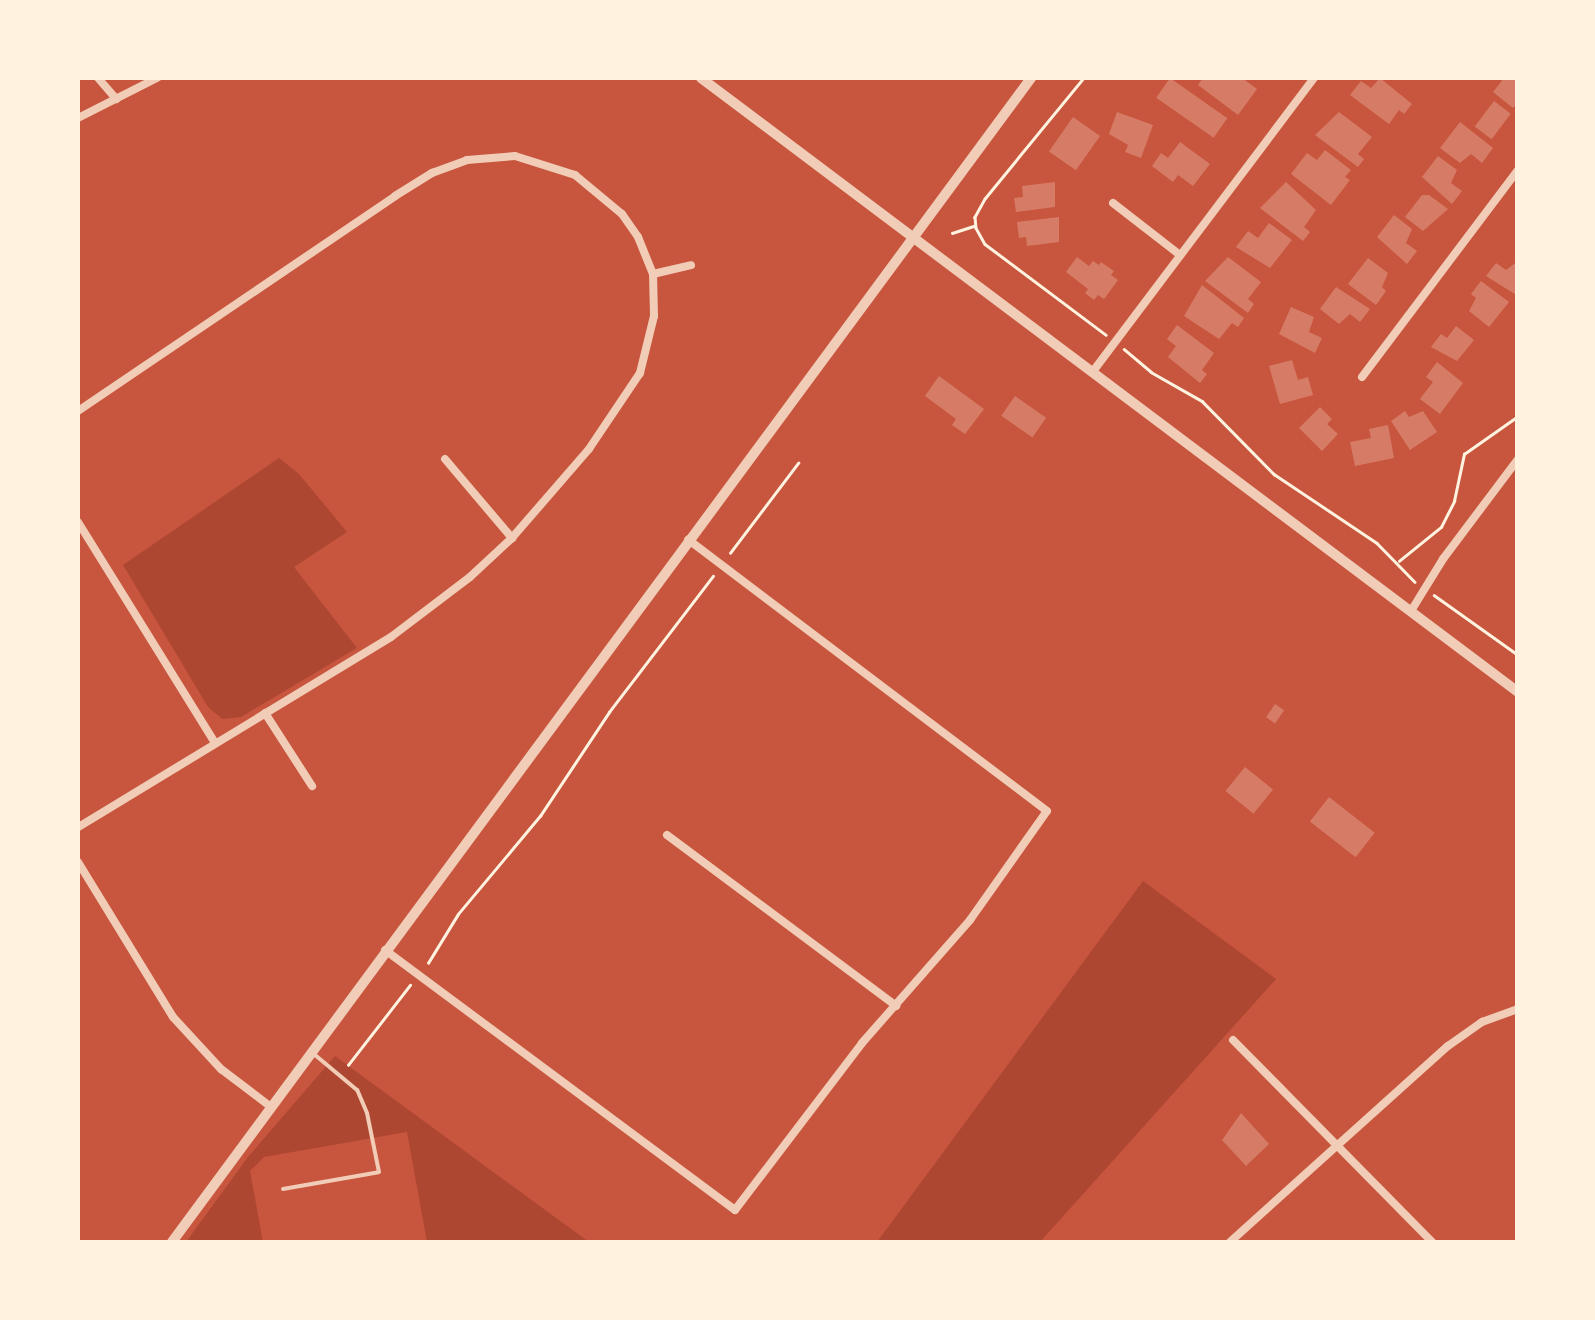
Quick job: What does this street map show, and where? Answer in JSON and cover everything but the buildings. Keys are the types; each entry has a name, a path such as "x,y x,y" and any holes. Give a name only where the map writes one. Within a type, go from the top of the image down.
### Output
{"street":[{"path":"98,78 116,98"},
{"path":"78,118 157,78"},
{"path":"701,78 1518,692"},
{"path":"172,1242 1030,78"},
{"path":"1094,370 1311,81 1299,78"},
{"path":"78,411 395,196 432,173 467,160 515,156 575,175 622,214 638,236 652,274 654,316 640,374 588,449 512,538 470,577 390,637 78,826"},
{"path":"1362,376 1518,170"},
{"path":"1114,204 1180,254"},
{"path":"652,274 690,265"},
{"path":"1410,610 1518,459"},
{"path":"445,460 512,538"},
{"path":"78,522 214,744"},
{"path":"385,950 735,1210 832,1080 970,920 1048,811 688,538"},
{"path":"265,713 312,786"},
{"path":"667,834 896,1006"},
{"path":"78,862 173,1017 221,1069 271,1107"},
{"path":"1230,1242 1448,1046 1482,1022 1518,1008"},
{"path":"1233,1040 1432,1242"}],"lane":[{"path":"283,1189 379,1172 363,1102 340,1074 311,1052"}],"path":[{"path":"1084,78 986,199 976,225 986,244 1151,372 1202,401 1274,474 1398,561 1406,576 1518,654"},
{"path":"952,233 976,225"},
{"path":"1398,561 1441,528 1459,485 1464,454 1518,416"},
{"path":"340,1074 375,1036 458,914 540,816 609,712 798,463"}],"shaded area":[{"path":"279,458 299,474 347,532 294,567 357,648 241,717 222,719 208,707 123,565"},
{"path":"1143,881 1276,979 1040,1242 877,1242"},
{"path":"335,1056 589,1242 427,1242 407,1132 264,1157 250,1171 263,1242 186,1242 248,1157"}]}
